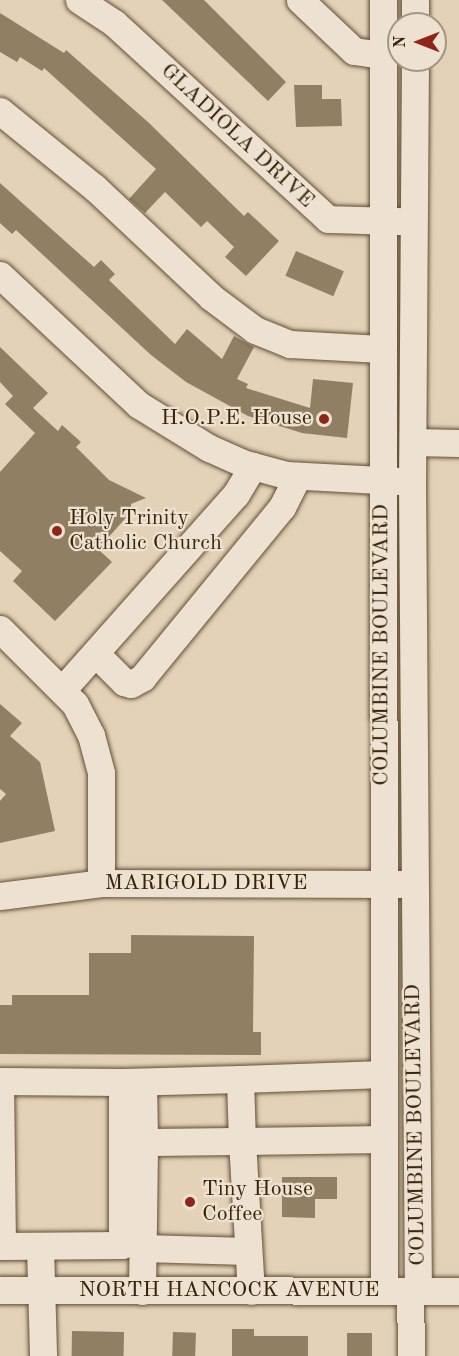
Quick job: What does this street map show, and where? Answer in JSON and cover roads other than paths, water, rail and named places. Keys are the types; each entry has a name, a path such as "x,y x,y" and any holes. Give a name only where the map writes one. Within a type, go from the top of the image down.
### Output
{"street":[{"name":"GLADIOLA DRIVE","path":"79,0 114,23 319,213 338,220 413,221"},
{"path":"300,0 354,51 383,55"},
{"name":"COLUMBINE BOULEVARD","path":"383,0 381,482 384,1139 404,1290"},
{"name":"COLUMBINE BOULEVARD","path":"404,1290 413,884 412,481 415,72"},
{"path":"0,111 94,187 211,297 255,330 290,344 381,349"},
{"path":"0,275 139,405 209,448 253,466 298,476 381,482 412,481"},
{"path":"413,442 459,443"},
{"path":"62,690 236,494 253,466"},
{"path":"96,654 124,682 131,684 142,678 282,507 298,476"},
{"path":"0,630 75,704 91,735 101,773 101,883"},
{"name":"MARIGOLD DRIVE","path":"0,896 101,883 413,884"},
{"path":"248,1251 123,1246 1,1246 0,1082 132,1082 384,1074"},
{"path":"240,1079 251,1291"},
{"path":"104,1291 123,1246 144,1142 132,1082"},
{"path":"132,1082 123,1246 142,1291"},
{"path":"144,1142 384,1139"},
{"path":"40,1246 43,1356"},
{"path":"201,1250 201,1291"},
{"name":"NORTH HANCOCK AVENUE","path":"0,1290 459,1291"},
{"path":"404,1290 411,1356"}],"place":[{"name":"H.O.P.E. House","path":"324,419"},
{"name":"Holy Trinity Catholic Church","path":"57,531"},
{"name":"Tiny House Coffee","path":"190,1202"}]}
